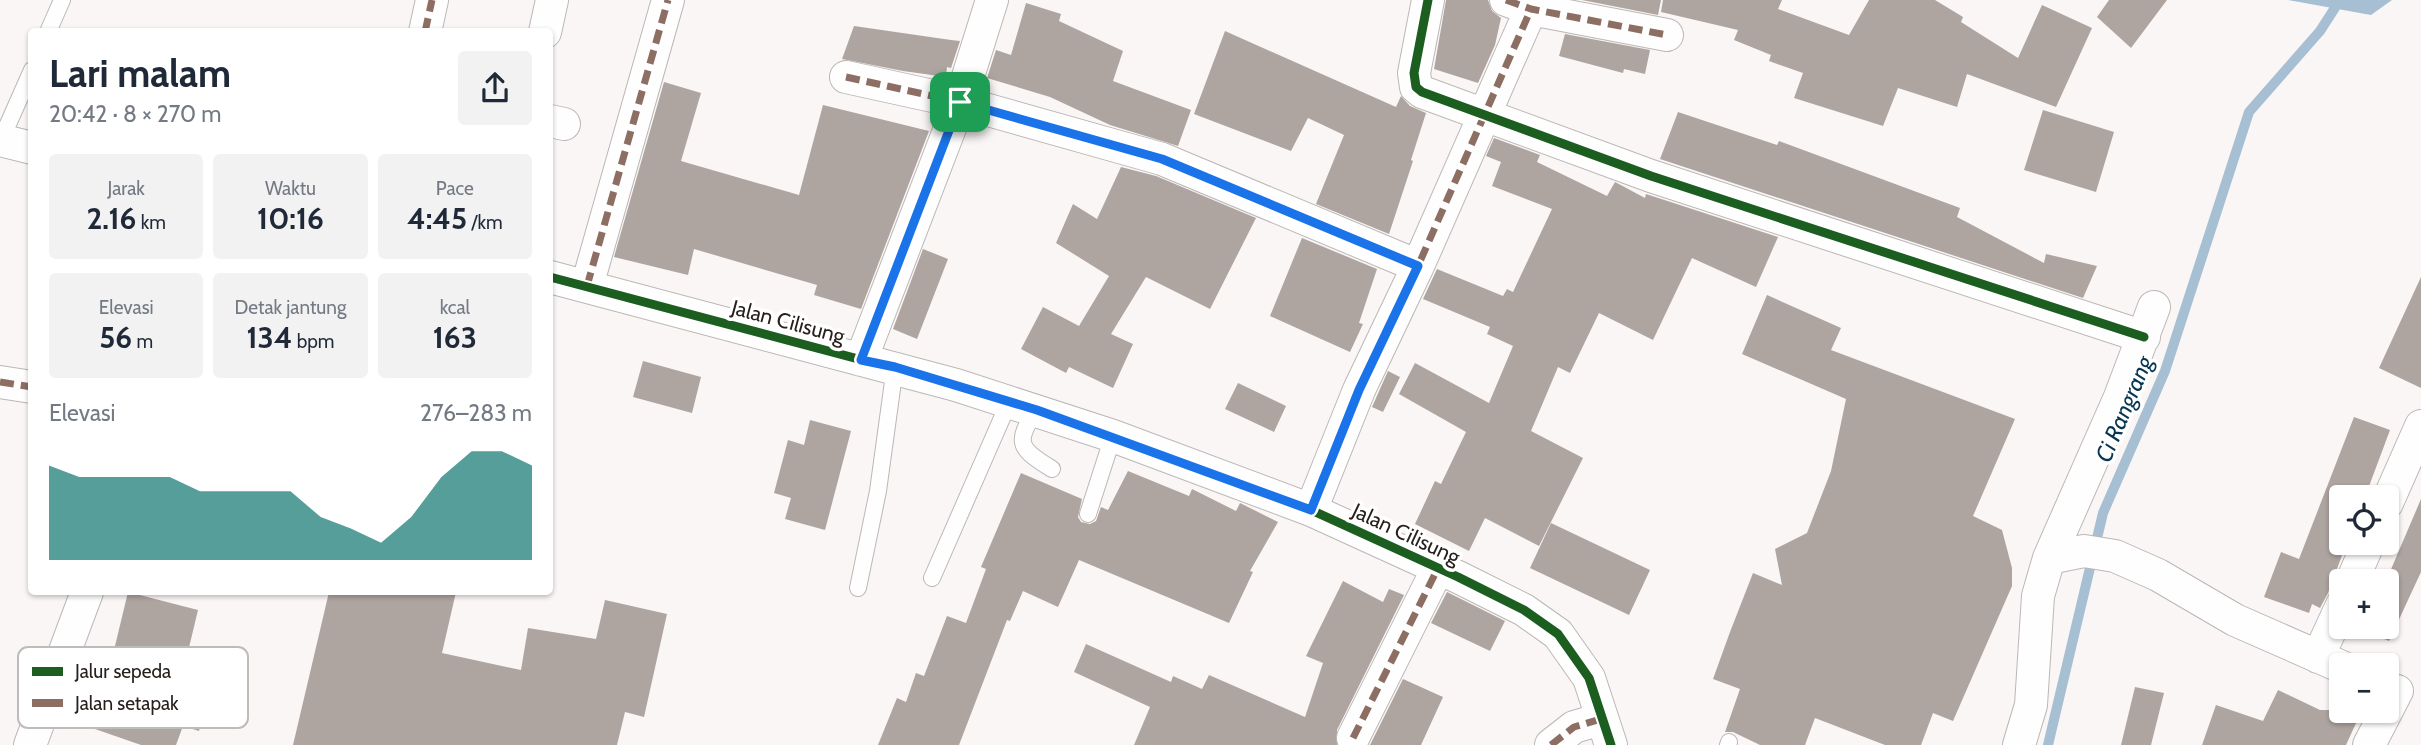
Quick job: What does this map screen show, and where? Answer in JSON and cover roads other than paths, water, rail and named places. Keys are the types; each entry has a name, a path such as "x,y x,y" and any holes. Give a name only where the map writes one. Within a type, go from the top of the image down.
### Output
{"street":[{"path":"426,28 432,0"},
{"path":"546,28 552,0"},
{"path":"587,286 668,0"},
{"path":"861,360 960,102 992,0"},
{"path":"1428,0 1414,73 1416,88 1651,176 2144,337"},
{"path":"1311,510 1359,390 1418,266 1483,113 1519,4 1667,35"},
{"path":"846,77 960,102 1162,159 1418,266"},
{"path":"0,140 28,147"},
{"name":"Jalan Cilisung","path":"553,278 895,367 1023,406 1113,436 1311,510 1524,610 1558,634 1589,678 1606,732"},
{"path":"2019,745 2031,705 2038,596 2049,558 2120,397 2154,307"},
{"path":"0,382 28,386"},
{"path":"2395,485 2421,426"},
{"path":"2049,558 2100,553 2158,575 2235,620 2329,662"},
{"name":"Jalan Cilisung","path":"1353,738 1438,568"},
{"path":"67,647 86,595"},
{"path":"2370,745 2402,691"},
{"path":"1551,745 1574,727 1606,732"},
{"path":"30,745 36,728"}],"lane":[{"path":"50,28 62,0"},
{"path":"0,140 28,79"},
{"path":"858,588 878,491 895,367"},
{"path":"1023,406 1023,447 1030,456 1052,469"},
{"path":"932,578 1023,406"},
{"path":"1087,514 1113,436"}],"water":[{"path":"2288,0 2392,0 2371,15"}],"waterway":[{"name":"Ci Rangrang","path":"2048,745 2103,513 2165,371 2249,112 2320,31 2340,0"}]}
